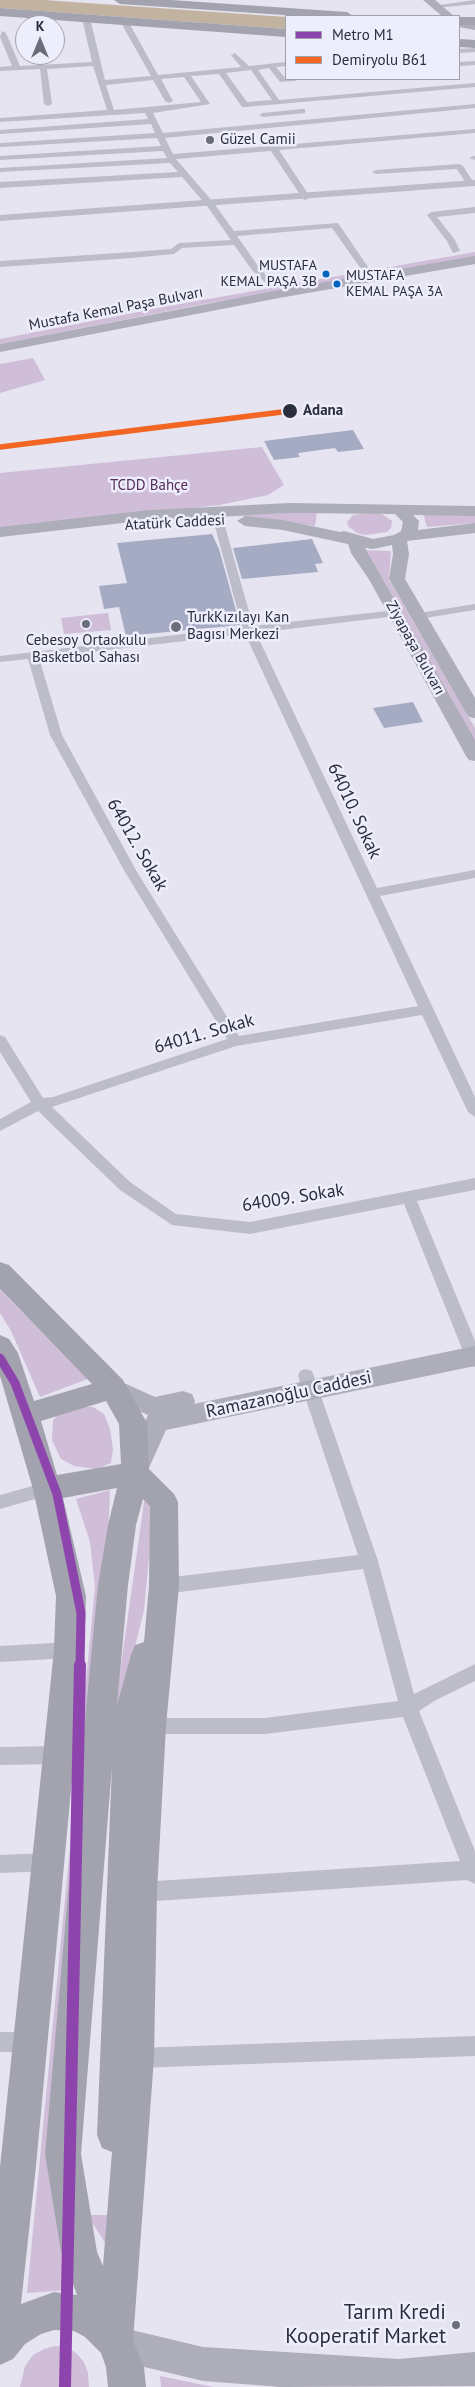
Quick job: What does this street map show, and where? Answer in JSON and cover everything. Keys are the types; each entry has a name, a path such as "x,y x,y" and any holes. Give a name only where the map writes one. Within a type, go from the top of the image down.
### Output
{"main road":[{"path":"120,0 224,4 337,15"},
{"path":"432,3 447,15"},
{"path":"0,12 15,15"},
{"path":"65,19 86,18 285,33"},
{"path":"460,22 475,21"},
{"path":"460,22 475,27"},
{"path":"460,37 474,42"},
{"path":"460,43 474,42"},
{"name":"Mustafa Kemal Paşa Bulvarı","path":"0,335 270,284 475,248"},
{"name":"Mustafa Kemal Paşa Bulvarı","path":"0,348 279,294 475,260"},
{"name":"Atatürk Caddesi","path":"0,532 149,515 256,509 399,510"},
{"name":"Ziyapaşa Bulvarı","path":"345,509 337,514 334,521 335,528 352,540 396,613 475,756"},
{"path":"399,510 475,511"},
{"name":"Ziyapaşa Bulvarı","path":"399,510 411,521 411,528 401,538 401,554 397,579 475,713"},
{"name":"Atatürk Caddesi","path":"0,541 128,525 218,519 283,526 373,544 401,538"},
{"path":"401,538 475,528"},
{"path":"0,1272 114,1388 133,1422 135,1473 122,1525 113,1585 83,1905 63,2154 79,2252 125,2367 126,2387"},
{"name":"Ramazanoğlu Caddesi","path":"114,1388 153,1407 308,1383 472,1351"},
{"path":"0,2321 15,2042 48,1862 69,1650 71,1596 47,1489 25,1415 3,1357"},
{"name":"Ramazanoğlu Caddesi","path":"135,1473 157,1422 308,1383"},
{"path":"25,1415 114,1388"},
{"path":"47,1489 135,1473"},
{"path":"115,2343 137,2058 141,1892 151,1726 164,1586 164,1502 135,1473"},
{"path":"113,2197 129,1717 164,1586"},
{"path":"0,2346 12,2331 32,2318 54,2311 77,2313 91,2320 98,2324 115,2343 203,2364 398,2376 467,2375"},
{"path":"298,2387 398,2376"}],"street":[{"path":"432,3 475,2"},
{"path":"86,18 96,64 111,112"},
{"path":"124,21 169,101"},
{"path":"2,32 3,43 17,68"},
{"path":"460,50 474,42"},
{"path":"265,54 283,80 285,80"},
{"path":"235,55 250,68 277,102"},
{"path":"460,64 475,63"},
{"path":"0,69 96,64"},
{"path":"102,83 285,64"},
{"path":"43,66 48,104"},
{"path":"221,71 244,106 475,85"},
{"path":"0,120 148,111 206,104 186,75"},
{"path":"294,101 310,120 327,131 475,131"},
{"path":"0,170 171,158 273,148 327,131 475,106"},
{"path":"148,111 171,158 210,204 270,284"},
{"path":"253,116 302,111"},
{"path":"0,145 157,130 310,120"},
{"path":"0,132 157,130 166,126"},
{"path":"0,158 166,148"},
{"path":"273,148 306,197"},
{"path":"376,172 459,166 473,183"},
{"path":"0,185 183,174"},
{"path":"0,218 306,197 473,183"},
{"path":"456,251 451,240 431,215 475,210"},
{"path":"0,264 174,251 178,246 335,225 352,254 364,267"},
{"name":"64010. Sokak","path":"218,519 246,623 475,1112"},
{"path":"420,616 475,607"},
{"path":"0,659 396,613"},
{"name":"64012. Sokak","path":"32,655 56,736 131,872 235,1041"},
{"path":"373,892 475,874"},
{"name":"64011. Sokak","path":"0,1126 39,1104 54,1102 235,1041 428,1009"},
{"name":"64009. Sokak","path":"0,1040 39,1104 125,1186 172,1219 250,1228 475,1184"},
{"path":"408,1196 472,1351"},
{"path":"141,1892 474,1873 409,1708 369,1561 308,1383"},
{"path":"0,1502 47,1489"},
{"path":"164,1586 369,1561"},
{"path":"0,1654 69,1650"},
{"path":"151,1726 265,1726 409,1708 430,1694 475,1672"},
{"path":"0,1756 59,1755"},
{"path":"0,1864 48,1862"},
{"path":"137,2058 475,2046"}],"green space":[{"path":"475,252 475,257 204,304 0,344 0,339 163,307"},
{"path":"33,358 45,380 0,393 0,364"},
{"name":"TCDD Bahçe","path":"262,447 284,485 268,495 219,505 0,528 0,473"},
{"path":"317,512 315,526 242,516 121,522 0,537 0,535 74,525 170,517"},
{"path":"379,512 392,521 391,528 387,532 365,535 357,533 348,526 347,522 353,515"},
{"path":"423,513 475,515 475,523 427,527"},
{"path":"364,550 391,551 389,580 475,728 475,743 384,581"},
{"name":"Cebesoy Ortaokulu Basketbol Sahası","path":"108,613 111,630 64,634 61,618"},
{"path":"0,1290 88,1379 40,1397 11,1331 0,1313"},
{"path":"80,1406 93,1407 104,1414 110,1429 113,1449 111,1463 97,1469 74,1466 61,1459 52,1440 53,1420 63,1410"},
{"path":"110,1490 108,1538 47,2152 68,2290 27,2293 95,1587 90,1542 76,1499"},
{"path":"150,1494 153,1516 144,1610 108,1757 145,1495"},
{"path":"87,2215 126,2215 122,2268"},
{"path":"55,2346 66,2347 76,2353 84,2362 88,2373 89,2387 20,2387 25,2366 33,2355"},
{"path":"160,2376 214,2387 161,2387"}],"shaded area":[{"path":"0,0 44,0 285,17 285,29 0,8"}],"building":[{"name":"Adana","path":"353,430 364,449 338,452 335,448 298,453 300,457 274,460 264,441"},
{"path":"212,534 219,549 240,625 126,636 119,607 104,609 99,586 127,583 117,543"},
{"path":"312,539 323,563 315,564 318,572 242,579 233,548"},
{"path":"413,702 423,722 384,728 373,708"}],"metro line":[{"name":"M1","path":"0,1358 15,1383 57,1494 81,1613 65,2387"}],"rail line":[{"name":"B61","path":"0,447 290,411"}],"place":[{"name":"Güzel Camii","path":"210,140"},
{"name":"MUSTAFA KEMAL PAŞA 3B","path":"326,274"},
{"name":"MUSTAFA KEMAL PAŞA 3A","path":"337,284"},
{"name":"Adana","path":"290,411"},
{"name":"Cebesoy Ortaokulu Basketbol Sahası","path":"86,624"},
{"name":"TurkKızılayı Kan Bagısı Merkezi","path":"176,627"},
{"name":"Tarım Kredi Kooperatif Market","path":"456,2325"}]}
